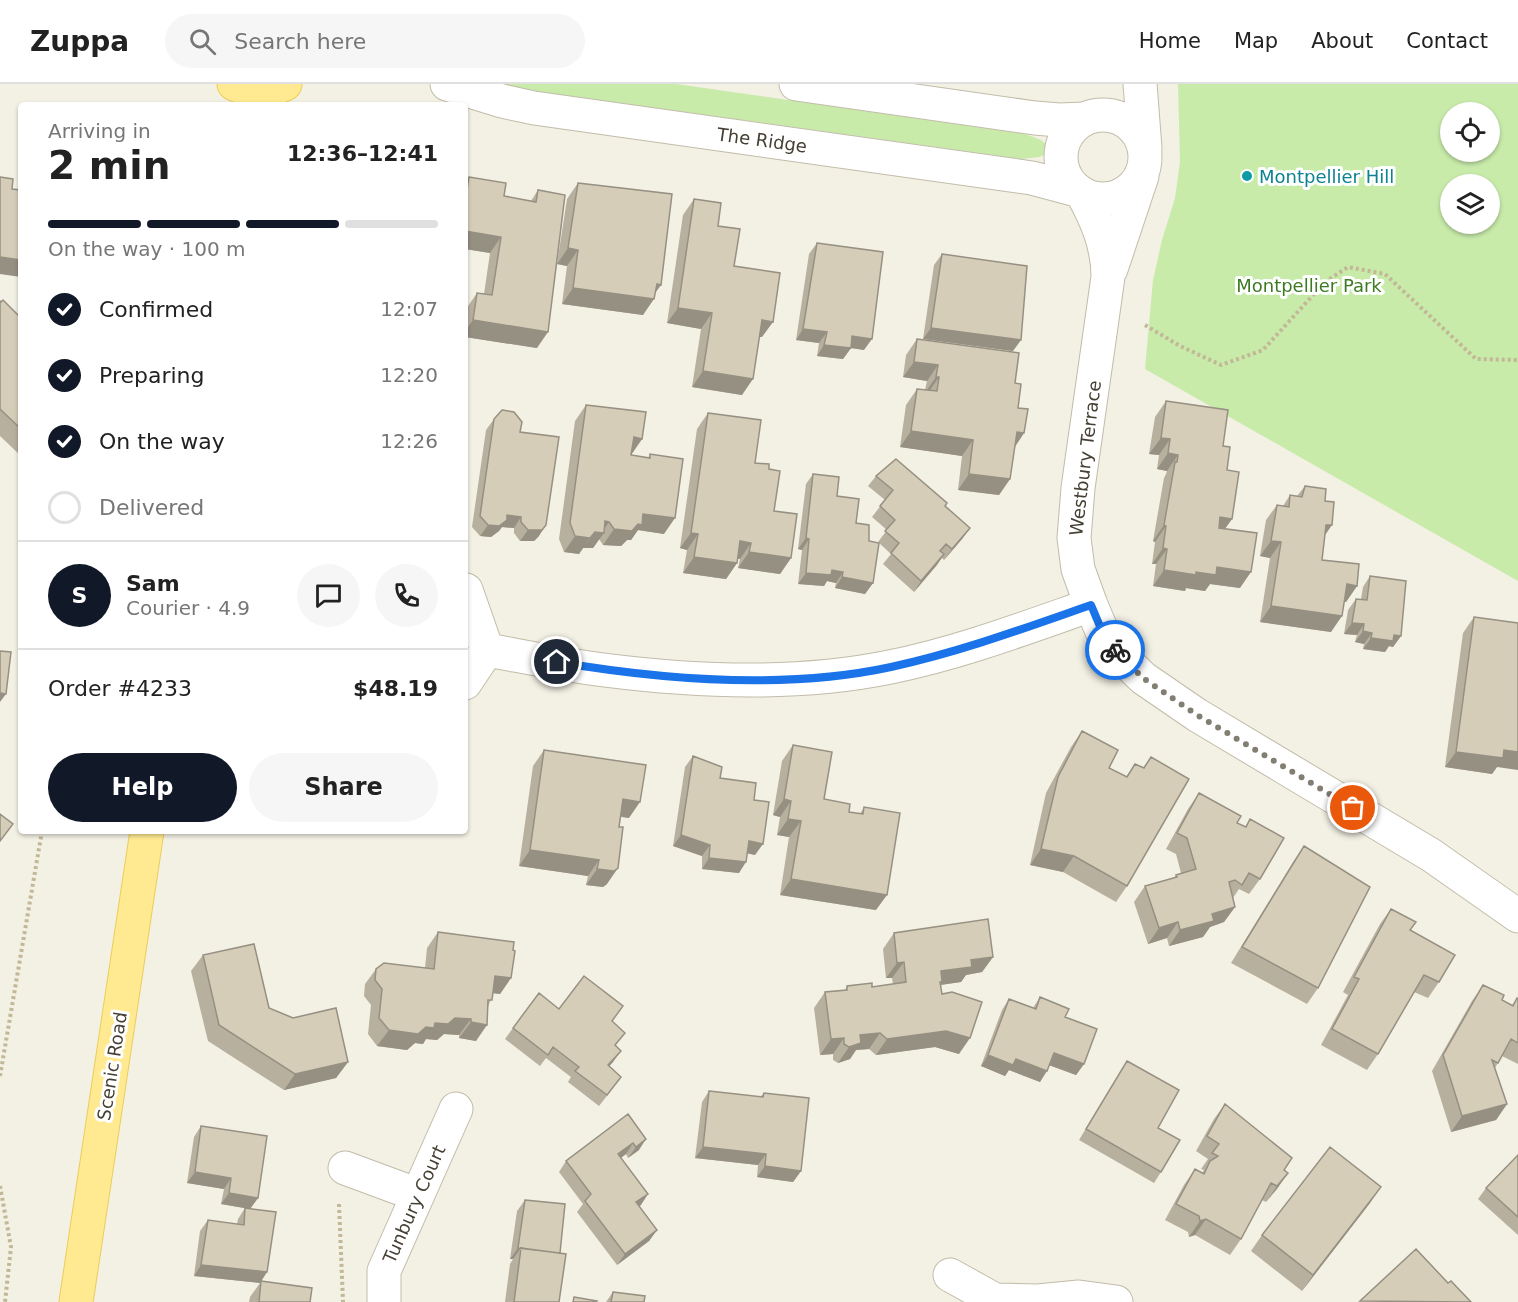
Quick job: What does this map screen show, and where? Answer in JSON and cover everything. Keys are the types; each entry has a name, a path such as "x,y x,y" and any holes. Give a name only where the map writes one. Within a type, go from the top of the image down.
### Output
{"main road":[{"path":"224,84 227,102"},
{"path":"234,84 257,91 270,90 285,84"},
{"path":"287,102 292,84"},
{"name":"Scenic Road","path":"76,1302 147,834"}],"street":[{"name":"The Ridge","path":"447,84 534,108 1032,178 1080,192"},
{"path":"796,84 1035,118 1059,120 1114,116 1131,125 1138,132 1144,161 1132,188 1115,198 1095,198 1080,192"},
{"name":"Westbury Terrace","path":"1108,278 1104,241 1091,208 1080,192 1070,184 1062,166 1062,147 1071,130 1112,99 1123,84"},
{"name":"Westbury Terrace","path":"1140,84 1144,161 1108,278 1078,488 1074,538 1078,569 1107,643 1143,678 1197,715 1431,855 1518,916"},
{"path":"468,596 487,650"},
{"path":"487,650 604,670 724,680 795,679 890,667 968,648 1091,605"},
{"path":"468,678 487,650"},
{"name":"Tunbury Court","path":"384,1302 384,1270 456,1110"},
{"path":"345,1168 418,1195"},
{"path":"950,1275 995,1300 1038,1301 1078,1297 1116,1302"}],"path":[{"path":"1145,325 1180,346 1221,365 1263,350 1325,282 1348,267 1385,274 1476,359 1518,360"},
{"path":"0,1076 41,834"},
{"path":"344,1302 339,1191 345,1168"},
{"path":"0,1186 11,1247 5,1302"}],"green space":[{"path":"503,84 676,84 1025,134 1041,140 1048,146 1047,154 1022,159 541,92"},
{"name":"Montpellier Park","path":"1178,84 1518,84 1518,581 1145,369 1153,280 1175,198 1180,162"}],"building":[{"path":"0,177 13,179 12,189 18,190 18,260 0,257"},
{"path":"469,177 506,183 504,196 536,202 538,190 565,195 548,332 473,320 477,293 492,295 501,237 468,232"},
{"path":"578,183 672,194 661,285 657,284 654,299 573,288 578,250 568,248"},
{"path":"694,199 721,203 718,226 740,229 734,266 780,273 773,322 762,320 753,379 703,371 712,313 678,308"},
{"path":"817,243 883,252 872,339 852,336 851,348 824,345 827,332 803,329"},
{"path":"942,254 1027,266 1021,340 931,328"},
{"path":"3,300 18,315 18,426 0,409 1,302"},
{"path":"917,339 1019,353 1015,383 1021,384 1018,408 1028,409 1024,433 1017,432 1010,479 969,474 973,440 911,431 917,389 937,391 939,377 936,377 938,365 914,362"},
{"path":"1166,401 1228,410 1223,446 1230,447 1227,470 1239,472 1232,519 1220,517 1219,528 1257,533 1251,572 1217,567 1216,575 1196,572 1196,575 1164,570 1167,549 1163,548 1166,526 1164,525 1178,455 1168,453 1170,439 1161,438"},
{"path":"586,405 646,412 642,439 634,437 631,455 650,458 650,454 683,459 675,518 643,514 642,525 638,524 632,531 614,529 609,522 605,521 604,533 595,532 590,538 575,536 570,523"},
{"path":"502,410 514,412 522,422 520,432 559,437 546,525 542,530 528,530 521,522 521,517 507,515 507,520 499,526 488,525 480,516 494,419"},
{"path":"708,413 761,420 755,463 769,464 769,469 780,471 774,511 797,514 791,558 749,552 751,543 740,541 737,563 694,557 698,534 691,533"},
{"path":"896,459 947,503 945,506 970,528 952,549 946,544 940,551 944,554 921,581 891,553 899,543 885,531 895,520 880,506 893,490 876,476"},
{"path":"813,474 839,477 837,496 859,499 856,523 869,525 869,541 879,543 873,583 842,577 843,572 832,570 831,575 806,573 809,539 806,538"},
{"path":"1305,486 1326,489 1325,501 1334,502 1332,525 1326,525 1322,560 1359,564 1357,586 1347,584 1342,616 1271,606 1281,542 1271,541 1277,505 1289,507 1290,495 1302,497"},
{"path":"1370,576 1406,581 1401,636 1394,635 1393,641 1371,638 1372,633 1363,631 1364,624 1352,623 1356,599 1367,600"},
{"path":"1474,617 1518,623 1518,752 1504,750 1503,758 1456,752"},
{"path":"0,651 11,652 6,694 0,693"},
{"path":"1082,731 1118,750 1109,768 1127,777 1135,764 1144,768 1151,757 1189,779 1127,886 1074,856 1041,849 1058,777"},
{"path":"793,745 832,752 824,799 850,804 849,812 863,814 864,807 900,813 887,895 791,879 801,821 788,819 791,801 784,799"},
{"path":"544,750 646,765 640,802 623,799 619,827 623,827 618,868 614,871 597,869 599,860 530,850"},
{"path":"693,756 722,767 720,778 756,783 754,800 769,802 763,844 749,841 746,862 709,858 710,845 681,835"},
{"path":"1199,793 1241,816 1237,823 1246,827 1250,819 1284,838 1260,879 1249,873 1242,885 1235,880 1229,882 1235,907 1212,914 1214,921 1180,930 1178,922 1159,928 1145,886 1196,869 1187,838 1177,833"},
{"path":"0,814 13,824 0,841"},
{"path":"1304,846 1370,887 1318,988 1242,947"},
{"path":"1391,909 1416,922 1410,930 1455,955 1439,982 1424,975 1378,1054 1332,1029 1359,979 1354,977"},
{"path":"988,919 993,957 971,960 972,967 941,971 942,994 952,992 982,1002 970,1038 946,1031 887,1039 880,1033 860,1035 861,1043 849,1047 844,1044 844,1038 831,1039 825,992 847,990 847,986 872,983 872,987 906,982 904,962 897,963 894,933"},
{"path":"438,932 514,942 511,978 495,976 492,1000 488,1000 487,1025 471,1022 471,1019 455,1018 448,1024 435,1023 434,1028 426,1027 418,1034 389,1030 379,1018 382,989 375,980 376,969 384,963 434,969"},
{"path":"254,944 269,1008 293,1018 336,1008 348,1062 295,1074 219,1025 203,955"},
{"path":"584,976 623,1006 612,1021 625,1033 615,1045 621,1051 608,1065 621,1077 607,1095 575,1071 579,1067 553,1047 548,1055 513,1028 539,993 559,1009"},
{"path":"1483,985 1504,995 1502,1000 1513,1006 1518,999 1518,1043 1511,1039 1498,1063 1492,1060 1507,1104 1462,1116 1443,1055"},
{"path":"1040,997 1069,1009 1065,1017 1097,1029 1084,1064 1054,1053 1047,1071 1016,1059 1013,1065 988,1055 1009,999 1036,1009"},
{"path":"1127,1061 1179,1090 1158,1128 1180,1140 1161,1172 1086,1129"},
{"path":"709,1091 763,1097 764,1093 809,1098 801,1171 765,1166 766,1154 703,1147"},
{"path":"1225,1104 1292,1158 1284,1170 1288,1173 1277,1186 1271,1183 1241,1239 1206,1219 1200,1221 1199,1216 1176,1204 1195,1169 1204,1174 1210,1161 1218,1156 1212,1153 1219,1144 1207,1136"},
{"path":"628,1114 646,1139 636,1147 633,1143 618,1154 648,1194 636,1202 657,1230 625,1254 585,1201 591,1194 566,1161"},
{"path":"201,1126 267,1136 258,1198 229,1193 231,1178 195,1172"},
{"path":"1330,1147 1381,1187 1313,1275 1262,1235"},
{"path":"1518,1155 1518,1217 1486,1188"},
{"path":"525,1200 565,1204 560,1253 518,1248"},
{"path":"245,1208 276,1212 267,1272 201,1265 208,1220 244,1225"},
{"path":"521,1248 566,1254 559,1302 514,1302"},
{"path":"1416,1249 1448,1283 1451,1281 1471,1302 1360,1301"},
{"path":"261,1281 312,1288 310,1302 259,1302"},
{"path":"613,1292 645,1296 644,1302 611,1302"},
{"path":"574,1297 597,1301 573,1302"}],"way so far":[{"path":"1115,650 1143,678 1197,715 1353,808"}],"place":[{"name":"Montpellier Hill","path":"1247,176"}],"route":[{"path":"557,662 604,670 724,680 766,681 843,674 890,667 968,648 1091,605 1107,643 1115,650"}]}
